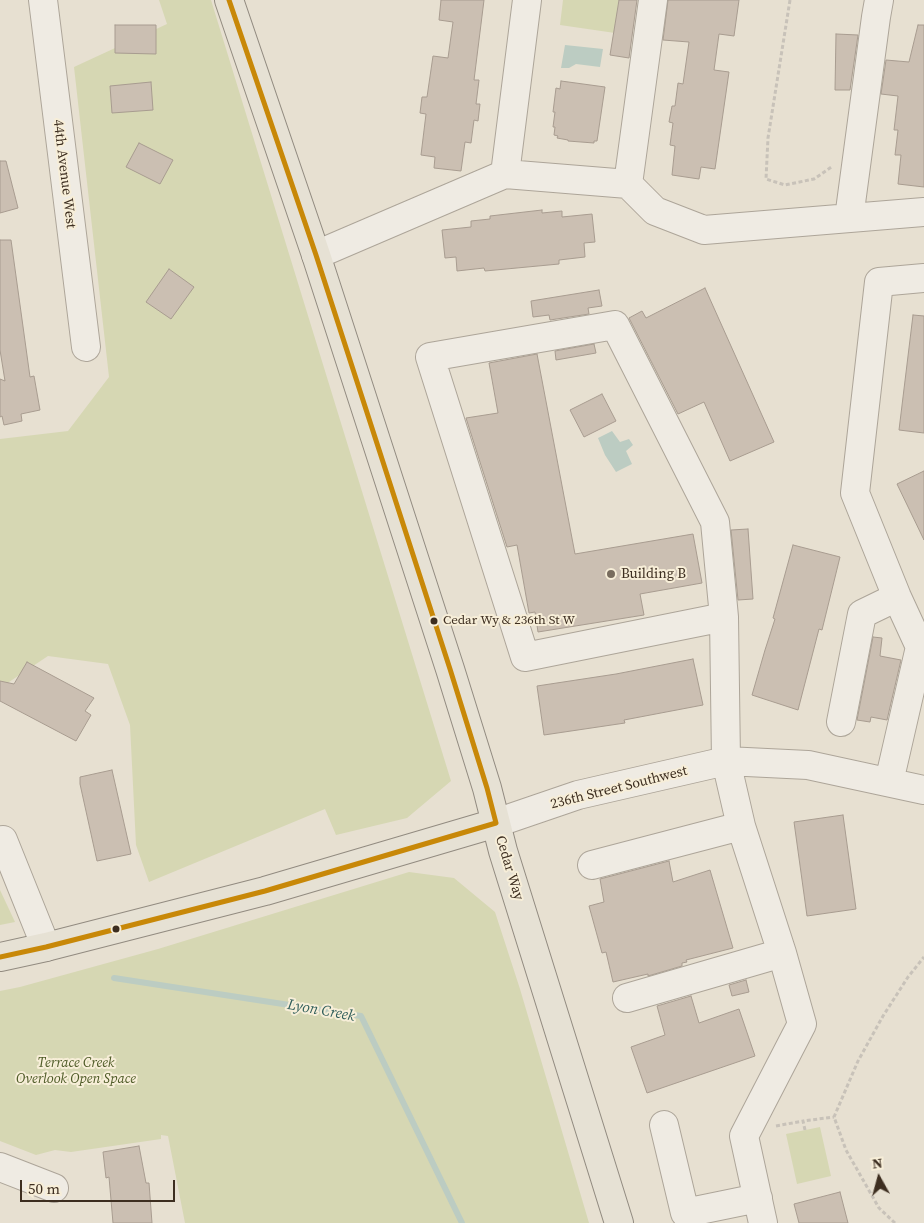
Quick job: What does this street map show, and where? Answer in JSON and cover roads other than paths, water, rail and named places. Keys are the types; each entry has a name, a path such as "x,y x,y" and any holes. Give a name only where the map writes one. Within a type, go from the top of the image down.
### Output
{"main road":[{"name":"Cedar Way","path":"229,0 316,255 450,669 620,1223"},
{"name":"236th Street Southwest","path":"0,957 265,891 496,823"}],"street":[{"name":"44th Avenue West","path":"43,0 86,347"},
{"path":"506,174 527,0"},
{"path":"628,184 653,0"},
{"path":"849,218 879,0"},
{"path":"316,255 506,174 628,184 655,211 704,230 924,212"},
{"path":"889,782 920,647 897,597 855,493 879,282 924,278"},
{"path":"664,1125 686,1218 761,1211 744,1136 802,1024 782,953 741,826 726,761 724,618 715,522 615,325 430,357 525,657 724,618"},
{"path":"841,722 862,614 897,597"},
{"name":"236th Street Southwest","path":"496,823 578,795 726,761 808,765 924,790"},
{"path":"592,865 741,826"},
{"path":"4,840 46,947"},
{"path":"627,998 782,953"},
{"path":"0,1167 54,1188"}],"waterway":[{"name":"Lyon Creek","path":"114,978 361,1016 462,1223"}],"place":[{"name":"Building B","path":"611,574"},
{"name":"Cedar Wy & 236th St W","path":"434,621"}],"park label":[{"name":"Terrace Creek Overlook Open Space","path":"76,1072"}]}
